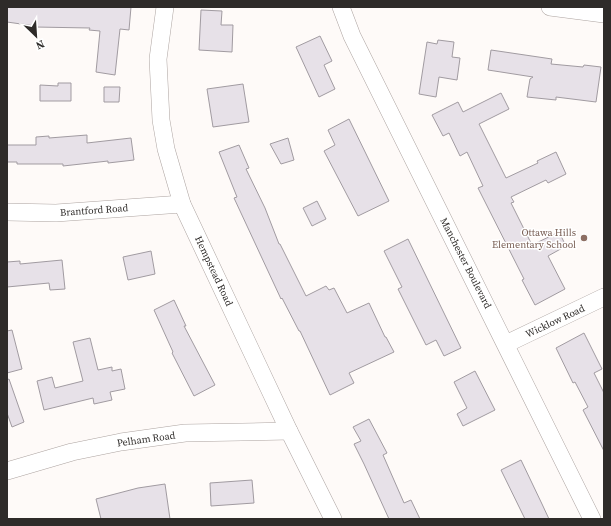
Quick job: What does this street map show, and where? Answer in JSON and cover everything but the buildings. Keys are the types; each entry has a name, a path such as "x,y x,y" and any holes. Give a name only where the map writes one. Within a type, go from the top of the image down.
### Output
{"street":[{"name":"Hempstead Road","path":"165,7 158,59 161,120 166,149 182,204 289,431 333,519"},
{"name":"Manchester Boulevard","path":"341,7 352,36 592,519"},
{"path":"550,7 604,14"},
{"name":"Brantford Road","path":"7,212 56,213 182,204"},
{"name":"Wicklow Road","path":"506,344 601,300"},
{"name":"Pelham Road","path":"7,471 72,452 121,442 185,433 289,431"}],"place":[{"name":"Ottawa Hills Elementary School","path":"584,238"}]}
